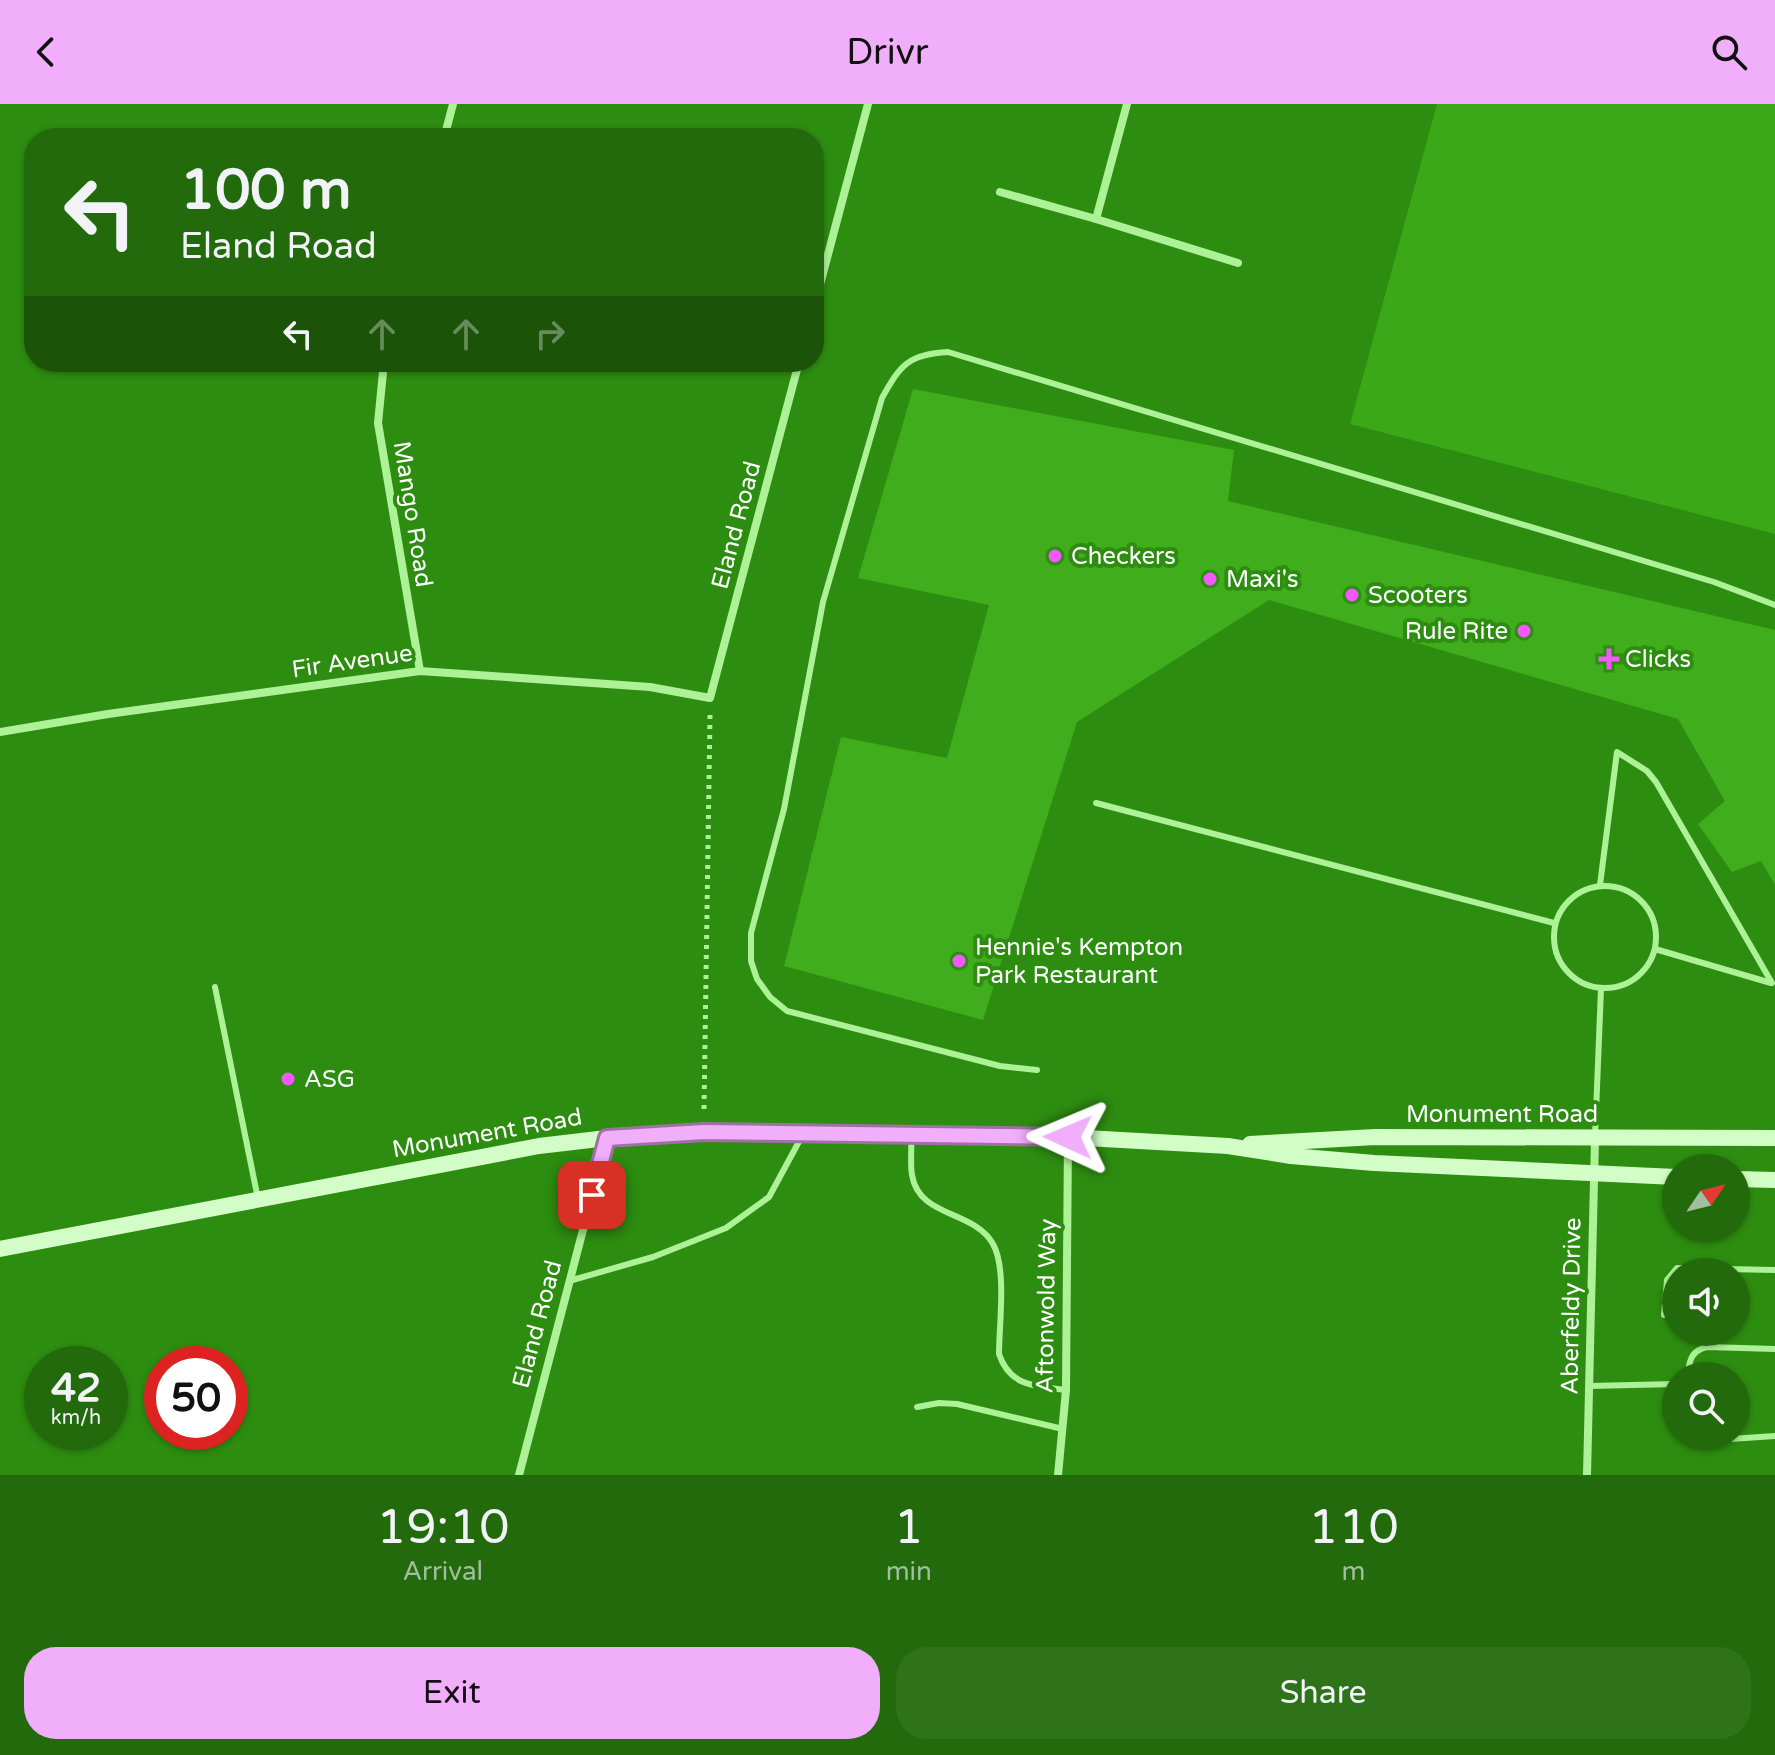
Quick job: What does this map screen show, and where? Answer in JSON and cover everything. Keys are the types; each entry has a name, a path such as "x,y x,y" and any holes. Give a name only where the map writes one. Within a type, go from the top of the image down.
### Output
{"main road":[{"name":"Monument Road","path":"0,1249 539,1146 704,1132 1068,1137 1228,1146 1291,1156 1374,1163 1662,1176"},
{"name":"Monument Road","path":"1228,1146 1375,1137 1775,1138"},
{"path":"1750,1179 1775,1180"}],"street":[{"path":"447,128 453,104"},
{"path":"824,269 868,104"},
{"path":"1096,219 1127,104"},
{"path":"1000,192 1238,263"},
{"name":"Mango Road","path":"382,372 378,423 420,671"},
{"name":"Eland Road","path":"710,698 796,372"},
{"name":"Fir Avenue","path":"0,732 420,671 650,687 710,698"},
{"name":"Aftonwold Way","path":"1058,1475 1066,1390 1068,1137"},
{"name":"Eland Road","path":"519,1475 607,1138"},
{"name":"Aberfeldy Drive","path":"1587,1475 1595,1139"}],"lane":[{"path":"1037,1070 1000,1066 787,1011 770,997 757,979 751,961 751,933 784,809 823,602 882,398 898,370 913,358 948,352 1714,582 1775,605"},
{"path":"1600,885 1617,752 1647,771 1656,782 1773,984"},
{"path":"1096,803 1554,923"},
{"path":"1600,885 1628,891 1640,899 1651,913 1656,931 1655,949 1648,965 1636,979 1619,987 1601,989 1579,982 1564,969 1556,953 1554,923 1563,906 1583,890 1600,885"},
{"path":"1655,949 1773,984"},
{"path":"215,987 258,1199"},
{"path":"1595,1139 1601,989"},
{"path":"569,1281 653,1257 726,1228 769,1197 804,1133"},
{"path":"911,1135 912,1176 918,1194 933,1207 965,1220 984,1232 994,1246 999,1267 999,1354 1003,1367 1013,1377 1029,1385 1066,1390"},
{"path":"1750,1269 1775,1270"},
{"path":"1690,1362 1696,1350 1707,1347 1775,1349"},
{"path":"1589,1386 1662,1384"},
{"path":"917,1407 957,1404 1063,1429"},
{"path":"1750,1438 1775,1436"}],"path":[{"path":"704,1132 710,698"}],"green space":[{"path":"1437,104 1775,104 1775,534 1350,424"}],"building":[{"path":"913,389 1234,450 1228,501 1775,630 1775,885 1761,861 1732,872 1698,824 1725,801 1678,719 1269,600 1077,722 983,1020 784,966 841,737 947,758 989,605 858,578"}],"place":[{"name":"Checkers","path":"1055,556"},
{"name":"Maxi's","path":"1210,579"},
{"name":"Scooters","path":"1352,595"},
{"name":"Rule Rite","path":"1524,631"},
{"name":"Clicks","path":"1609,659"},
{"name":"Hennie's Kempton Park Restaurant","path":"959,961"},
{"name":"ASG","path":"288,1079"}],"route":[{"path":"592,1195 607,1138 704,1132 1068,1137"}]}
